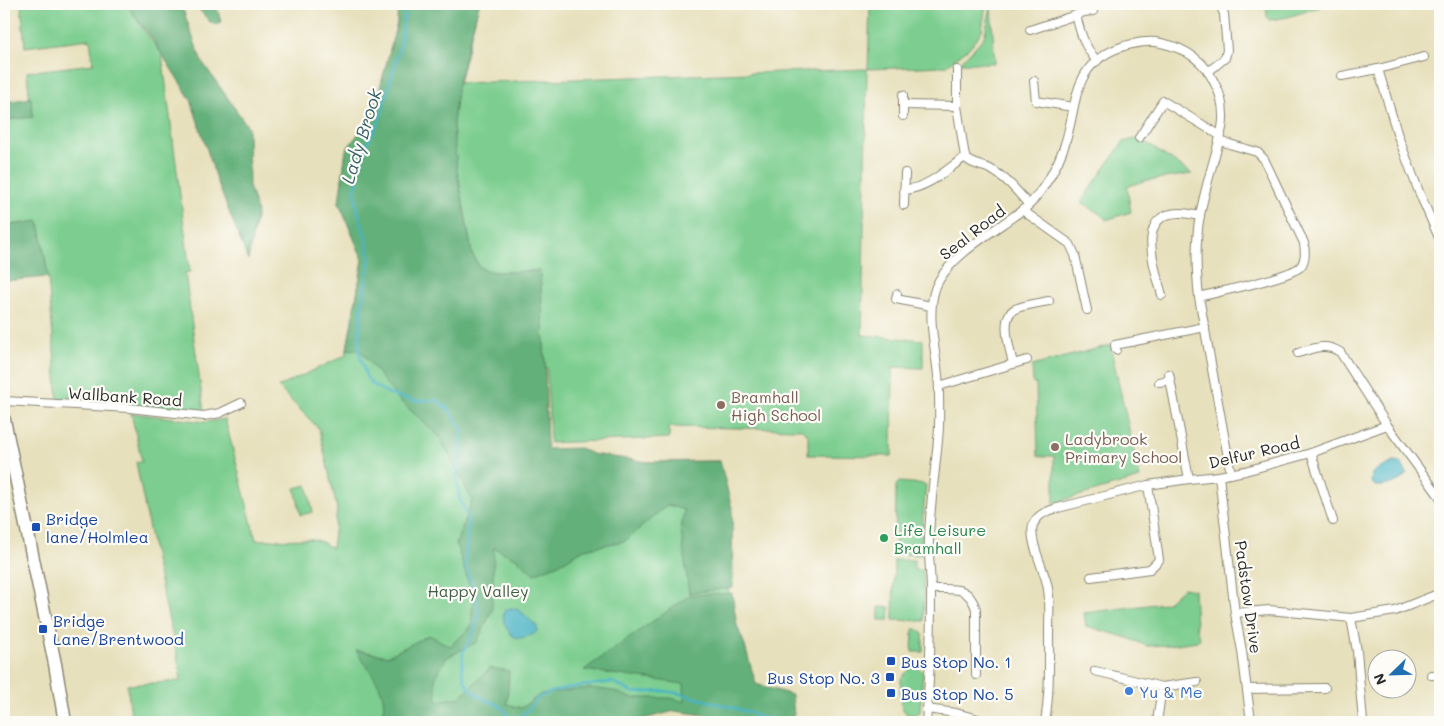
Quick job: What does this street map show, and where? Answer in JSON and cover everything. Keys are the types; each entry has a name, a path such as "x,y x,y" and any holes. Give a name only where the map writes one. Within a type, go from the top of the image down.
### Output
{"main road":[{"path":"4,420 5,435 55,664 65,722"}],"street":[{"path":"1208,72 1225,58 1227,50 1224,14 1221,7 1216,4"},
{"path":"1030,30 1084,12 1093,11"},
{"path":"1076,15 1081,37 1087,50 1097,61"},
{"name":"Seal Road","path":"926,722 931,589 929,540 932,486 938,438 939,386 931,306 935,288 943,272 954,261 1029,205 1055,167 1066,140 1076,92 1082,78 1097,61 1116,49 1136,43 1155,41 1175,46 1194,57 1216,84 1221,99 1223,116 1220,138 1200,216 1197,239 1197,274 1199,297 1231,474"},
{"path":"1342,76 1378,69 1424,56"},
{"path":"1378,69 1398,136 1440,240"},
{"path":"958,70 957,106 965,157 968,161 990,169 1001,176 1018,191 1029,205"},
{"path":"1034,81 1036,101 1073,107"},
{"path":"903,95 903,116"},
{"path":"1139,138 1163,101 1220,138 1257,152 1264,159 1304,244 1305,258 1300,267 1283,275 1199,297"},
{"path":"903,105 957,106"},
{"path":"904,190 912,190 928,182 965,157"},
{"path":"904,205 905,173"},
{"path":"1022,210 1070,244 1075,256 1087,310"},
{"path":"1162,295 1151,249 1150,238 1154,225 1160,218 1168,214 1181,212 1200,216"},
{"path":"897,294 896,299 931,306"},
{"path":"1012,364 1006,324 1007,316 1014,309 1049,301"},
{"path":"1116,350 1115,345 1205,327"},
{"path":"1298,353 1322,347 1332,347 1340,352 1387,425 1440,497"},
{"path":"939,386 1027,360"},
{"path":"1159,382 1169,377 1188,479"},
{"name":"Wallbank Road","path":"4,401 128,408 204,416 220,413 241,403"},
{"name":"Delfur Road","path":"1045,722 1049,682 1049,600 1047,583 1032,534 1038,517 1044,513 1148,485 1231,474 1310,453 1387,425"},
{"path":"1310,453 1333,521"},
{"name":"Padstow Drive","path":"1219,476 1235,612 1248,689 1251,722"},
{"path":"1091,577 1150,568 1159,560 1148,485"},
{"path":"931,589 963,590 974,601 976,609 976,675"},
{"path":"1235,612 1270,610 1351,618 1395,611 1438,594"},
{"path":"1351,618 1357,651 1363,722"},
{"path":"1095,671 1162,687 1197,682"},
{"path":"1431,675 1440,675"},
{"path":"1158,722 1162,687"},
{"path":"1248,689 1325,688"},
{"path":"927,709 956,713 989,722"}],"green space":[{"path":"4,4 21,4 4,6"},
{"path":"21,4 127,4 162,54 190,272 185,273 204,412 58,401 48,277 39,221 4,226 4,120 31,117 27,72 93,64 90,39 25,47"},
{"path":"126,4 181,4 201,60 248,127 249,186 257,212 248,260 217,181 191,100 153,40"},
{"path":"194,4 216,4 221,22 217,25 211,23"},
{"path":"398,4 479,4 459,83 867,69 862,335 923,340 923,368 893,367 892,456 808,455 808,435 802,429 669,427 669,438 550,443 540,271 494,272 480,268 472,254 459,179 468,279 521,463 720,461 737,716 687,704 592,722 132,722 127,685 181,681 136,462 142,462 131,413 206,422 225,419 256,540 312,539 332,548 337,509 319,429 278,387 346,355 363,260 339,203 346,150 373,115 397,23"},
{"name":"Happy Valley","path":"398,4 479,4 458,83 453,124 457,170 472,254 480,268 494,272 540,271 547,449 580,448 592,454 648,462 720,461 732,508 733,588 689,593 681,531 684,510 667,505 625,541 584,549 559,564 534,574 517,559 494,548 492,610 477,642 446,658 435,679 437,701 460,697 490,668 509,671 507,704 521,708 541,694 589,688 614,691 631,698 671,698 685,702 684,684 584,670 690,595 732,593 737,626 756,684 792,695 794,715 784,722 745,722 675,711 643,719 605,722 379,722 383,712 384,702 382,693 373,675 356,650 388,656 429,635 450,646 471,627 473,597 456,544 472,500 439,436 397,398 361,351 347,349 363,260 339,203 346,150 373,115 397,23"},
{"path":"870,4 986,4 982,30 977,38 970,47 946,66 868,69"},
{"path":"1266,4 1329,4 1288,17 1269,20"},
{"path":"991,7 995,63 959,63 984,37"},
{"path":"31,98 33,117 4,120 4,102"},
{"path":"1139,138 1192,174 1143,181 1127,187 1131,212 1106,220 1081,202 1123,142"},
{"path":"39,221 48,277 4,281 4,226"},
{"path":"1110,345 1140,478 1054,503 1054,456 1038,456 1036,384 1033,384 1032,366"},
{"path":"899,482 926,485 922,555 895,554 896,485"},
{"path":"307,485 313,512 301,515 295,488"},
{"path":"894,560 914,560 914,570 923,570 924,621 893,620"},
{"path":"1183,588 1194,590 1196,627 1200,639 1197,641 1147,646 1128,638 1086,626 1084,613 1164,603 1169,601"},
{"path":"879,607 890,607 889,620 879,620"},
{"path":"913,629 917,629 923,634 923,652 912,652"},
{"path":"912,667 919,668 923,672 920,712 912,716 907,714 901,706 900,695 901,678"}],"water":[{"path":"1394,462 1401,463 1407,473 1393,484 1375,486 1371,482 1372,473"},
{"path":"511,608 522,612 537,626 536,633 519,638 510,633 504,623 503,615 506,610"}],"waterway":[{"name":"Lady Brook","path":"406,4 400,46 379,122 368,142 359,170 355,191 357,208 370,259 362,304 359,352 366,376 372,384 391,395 416,401 437,400 450,411 462,430 457,473 459,497 468,518 465,565 476,595 479,616 463,653 462,670 465,681 471,690 480,697 500,706 507,713 509,722"},
{"path":"511,722 526,712 537,699 551,692 612,682 634,693 664,691 678,693 749,712 765,719 828,718 861,722"}],"place":[{"name":"Bramhall High School","path":"721,405"},
{"name":"Ladybrook Primary School","path":"1055,447"},
{"name":"Bridge lane/Holmlea","path":"36,527"},
{"name":"Life Leisure Bramhall","path":"884,538"},
{"name":"Bridge Lane/Brentwood","path":"43,629"},
{"name":"Bus Stop No. 1","path":"891,661"},
{"name":"Bus Stop No. 3","path":"890,677"},
{"name":"Yu & Me","path":"1129,691"},
{"name":"Bus Stop No. 5","path":"891,693"}]}
